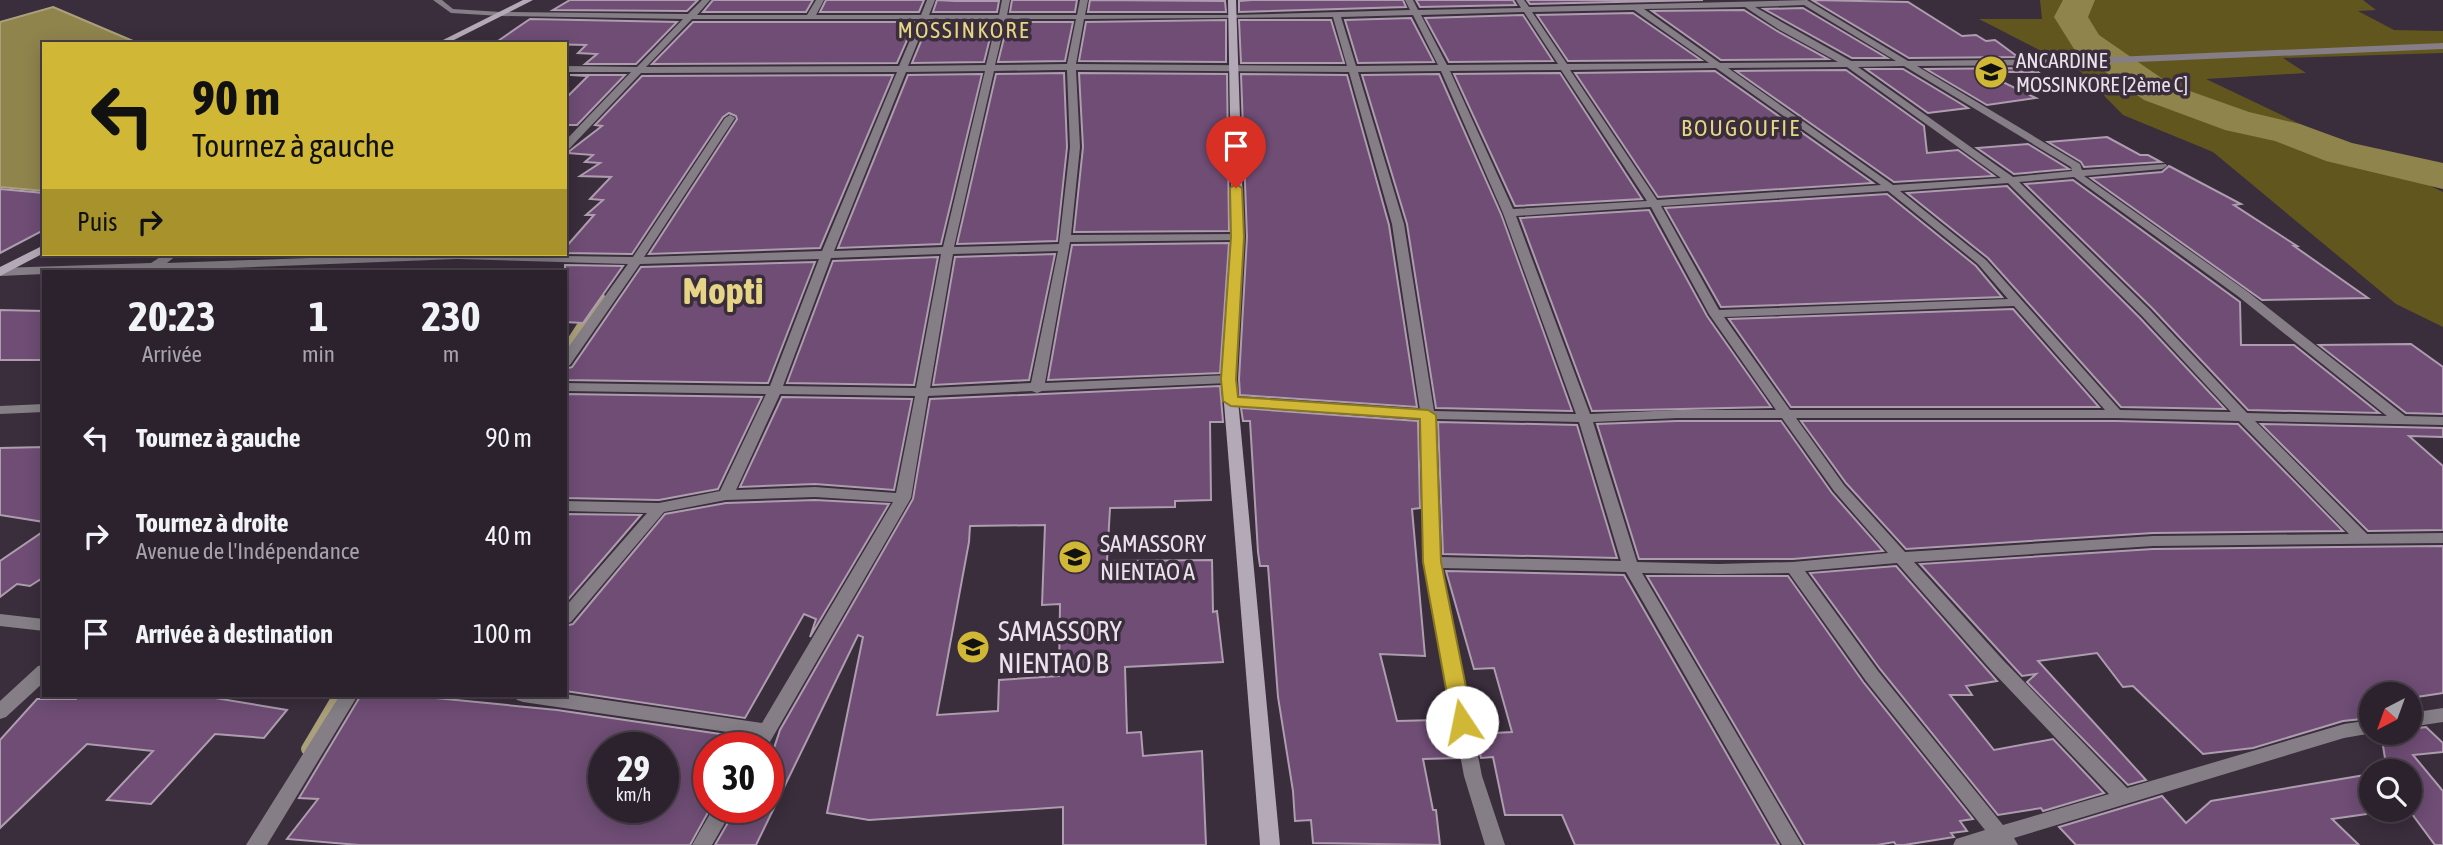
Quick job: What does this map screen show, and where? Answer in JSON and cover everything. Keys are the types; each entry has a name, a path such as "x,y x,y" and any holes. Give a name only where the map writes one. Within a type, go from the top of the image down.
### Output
{"main road":[{"path":"443,42 529,0"},
{"path":"1232,0 1238,237 1228,379 1270,845"},
{"path":"0,272 42,249"}],"street":[{"path":"436,0 451,10 501,14 690,17 1232,17 1336,13 1412,6 1748,6 1804,1 2076,166 2079,178 2321,351 2401,421"},
{"path":"567,145 705,0"},
{"path":"810,17 820,0"},
{"path":"726,495 776,388 827,253 931,0"},
{"path":"766,732 903,498 948,250 1006,0"},
{"path":"1037,389 1064,243 1075,147 1071,68 1083,0"},
{"path":"1633,4 1888,185 1982,262 2116,414"},
{"path":"1523,5 1655,205 1715,314 1839,488 1997,665 2123,796"},
{"path":"1412,6 1444,68 1509,213 1585,418 1631,567 1792,845"},
{"path":"1748,6 1847,63 2011,180 2146,313 2361,537"},
{"path":"1336,13 1398,224 1428,415 1432,562 1473,776 1495,845"},
{"path":"567,69 902,71 1233,66 1351,69 2067,62 2443,46"},
{"path":"567,359 636,261 730,118"},
{"path":"1509,213 2011,180 2162,166"},
{"path":"488,256 636,261 1238,237"},
{"path":"152,268 169,256"},
{"path":"76,270 435,256"},
{"path":"445,270 458,256"},
{"path":"0,272 42,271"},
{"path":"1715,314 2017,302"},
{"path":"567,387 921,392 1228,379"},
{"path":"1231,401 1428,415 1585,418 1784,414 2116,414 2443,421"},
{"path":"0,410 42,408"},
{"path":"567,506 659,508 726,495 815,492 903,498"},
{"path":"567,616 659,508"},
{"path":"1432,562 1631,567 1793,567 1902,557 2153,541 2443,538"},
{"path":"1793,567 1872,676 2003,839"},
{"path":"0,620 42,625"},
{"path":"0,712 42,673"},
{"path":"256,845 348,697"},
{"path":"534,697 724,732"},
{"path":"2422,718 2443,715"},
{"path":"1963,845 2003,839 2123,796 2359,729"},
{"path":"702,845 715,823"}],"shaded area":[{"path":"2040,0 2363,0 2376,10 2358,11 2394,30 2443,31 2443,53 2283,58 2306,73 2206,79 2443,192 2443,327 2396,304 2213,152 2123,115 2080,71 1979,19 2042,19"},
{"path":"53,7 135,42 42,42 42,191 0,187 0,22"}],"building":[{"path":"570,0 698,0 687,11 553,10"},
{"path":"713,0 813,0 806,12 703,12"},
{"path":"826,0 924,0 919,12 820,12"},
{"path":"937,0 999,1 997,12 933,12"},
{"path":"1012,0 1077,0 1075,12 1010,12"},
{"path":"1090,0 1225,1 1226,12 1088,12"},
{"path":"1403,0 1406,7 1239,12 1239,1"},
{"path":"1416,0 1513,0 1516,5 1420,7"},
{"path":"1527,0 1703,0 1530,4"},
{"path":"1812,0 1908,2 1962,36 1976,35 1986,41 1995,40 2018,57 1909,58"},
{"path":"1803,8 1887,58 1852,58 1764,9"},
{"path":"1744,10 1828,59 1721,60 1652,11"},
{"path":"1633,13 1701,60 1568,61 1537,15"},
{"path":"1523,15 1553,61 1449,62 1425,18"},
{"path":"1411,18 1434,62 1358,63 1345,20"},
{"path":"530,19 677,22 636,64 585,64 597,54 578,53 586,45 567,45 567,42 496,42"},
{"path":"1226,20 1226,62 1079,61 1086,22"},
{"path":"1239,20 1331,20 1344,63 1241,63"},
{"path":"693,22 915,22 897,63 652,64"},
{"path":"929,22 994,22 984,62 912,63"},
{"path":"1008,22 1073,22 1065,61 998,62"},
{"path":"2033,68 2038,72 1982,72 2036,98 1987,105 1926,69"},
{"path":"1866,69 1903,69 1968,108 1928,113"},
{"path":"1846,70 1924,126 1927,153 1958,150 1994,176 1894,182 1736,71"},
{"path":"1715,71 1873,183 1658,197 1575,73"},
{"path":"1064,73 1067,147 1057,241 957,244 996,74"},
{"path":"1079,73 1227,74 1229,231 1074,232 1083,147"},
{"path":"1560,73 1642,199 1515,206 1454,74"},
{"path":"982,74 941,244 838,248 908,75"},
{"path":"1241,74 1347,75 1389,225 1417,407 1240,395 1247,237"},
{"path":"1439,74 1501,214 1572,411 1436,408 1407,224 1362,75"},
{"path":"570,75 625,75 577,125 567,125 567,97 588,76"},
{"path":"893,75 820,248 649,254 737,119 729,113 723,117 632,254 567,253 567,246 594,215 586,215 603,200 590,199 611,177 580,176 600,163 585,162 593,155 567,153 602,126 595,125 642,76"},
{"path":"2107,137 2140,155 2148,155 2161,162 2084,167 2081,162 2048,142"},
{"path":"2028,144 2069,169 2014,174 1977,148"},
{"path":"2169,166 2241,204 2234,205 2297,246 2294,246 2368,298 2262,300 2091,178 2162,172"},
{"path":"2073,180 2240,302 2241,345 2294,345 2379,413 2248,410 2152,308 2025,184"},
{"path":"2007,186 2140,318 2225,409 2121,407 1988,258 1907,193"},
{"path":"0,189 42,193 42,231 0,253"},
{"path":"1887,194 1976,266 2002,297 1721,307 1665,208"},
{"path":"1649,210 1707,316 1771,407 1592,411 1520,218"},
{"path":"1229,243 1220,373 1048,380 1072,245"},
{"path":"1055,254 1029,380 933,385 955,257"},
{"path":"938,257 914,385 787,383 833,261"},
{"path":"815,262 768,383 567,380 568,368 572,367 641,267"},
{"path":"565,265 623,266 583,323 567,322"},
{"path":"2013,309 2099,407 1791,407 1729,319"},
{"path":"0,310 42,311 42,360 0,360"},
{"path":"2411,344 2443,367 2443,414 2406,413 2319,345"},
{"path":"1220,386 1223,422 1210,422 1211,500 1175,501 1175,507 1110,508 1107,561 1212,560 1213,612 1217,611 1223,662 1125,667 1127,733 1141,732 1143,756 1202,751 1206,845 1063,845 1063,807 869,820 827,813 863,637 858,635 784,787 784,732 780,730 913,499 930,399","holes":["1045,525 1042,605 1060,604 1059,676 999,680 998,711 937,715 970,526"]},
{"path":"567,394 762,397 718,489 659,500 567,498"},
{"path":"782,397 912,399 894,490 815,484 740,487"},
{"path":"1241,408 1418,421 1420,508 1412,509 1425,656 1380,654 1397,721 1437,720 1441,735 1454,735 1458,758 1423,759 1433,810 1436,810 1440,845 1313,843 1311,820 1295,821 1278,697 1268,566 1260,566 1258,552 1250,421 1243,421"},
{"path":"1781,421 1832,493 1883,551 1793,559 1639,559 1597,424"},
{"path":"1801,421 2116,421 2238,424 2343,531 2153,533 1906,549 1846,483"},
{"path":"1438,422 1577,425 1617,558 1443,554"},
{"path":"2261,424 2443,428 2443,437 2409,436 2443,466 2443,530 2368,531"},
{"path":"42,447 42,522 0,515 0,448"},
{"path":"815,500 889,504 810,637 816,619 804,614 745,718 567,691 567,626 573,624 665,514 726,503"},
{"path":"567,514 641,515 567,601"},
{"path":"42,532 42,578 30,586 17,584 0,597 0,561"},
{"path":"2443,546 2443,693 2422,696 2422,682 2359,682 2359,719 2343,721 2253,748 2203,754 2133,686 2123,687 2097,653 2038,661 2146,780 2128,785 2027,682 2036,674 2022,676 1920,564 2153,549"},
{"path":"1896,566 1997,681 1966,686 1972,695 1950,695 1994,750 2053,739 2104,793 2043,811 2041,808 1998,815 1880,669 1810,573"},
{"path":"1446,571 1624,575 1779,845 1575,845 1562,815 1505,815 1493,757 1481,758 1476,734 1512,732 1494,668 1474,669"},
{"path":"1647,576 1788,576 1864,683 1973,819 1960,821 1967,831 1951,833 1954,837 1904,845 1896,845 1894,842 1877,845 1805,845"},
{"path":"209,697 287,710 264,738 215,734 151,804 107,800 153,751 87,744 0,828 0,740 37,699"},
{"path":"360,697 425,697 557,710 707,732 693,732 693,823 702,823 690,845 359,845 287,839 318,799 299,798"},
{"path":"2426,727 2443,743 2443,752 2413,755 2416,759 2385,759 2383,746 2422,746 2422,728"},
{"path":"2422,766 2443,791 2443,845 2435,845 2418,822 2422,822"},
{"path":"2359,776 2359,815 2332,819 2359,845 2076,845 2059,827 2162,796 2186,823 2211,801"},
{"path":"728,823 767,823 756,845 715,845"}],"waterway":[{"path":"2079,0 2071,17 2086,42 2157,92 2239,122 2286,132 2340,152 2443,176"},
{"path":"580,329 601,297"},
{"path":"567,349 581,327"},
{"path":"307,749 338,697"}],"place":[{"name":"ANCARDINE MOSSINKORE [2ème C]","path":"1991,72"},
{"name":"SAMASSORY NIENTAO A","path":"1075,557"},
{"name":"SAMASSORY NIENTAO B","path":"973,647"}],"district":[{"name":"MOSSINKORE","path":"964,30"},
{"name":"BOUGOUFIE","path":"1741,128"},
{"name":"Mopti","path":"723,290"}],"route":[{"path":"1236,188 1238,237 1228,379 1231,401 1428,415 1432,562 1462,722"}]}
